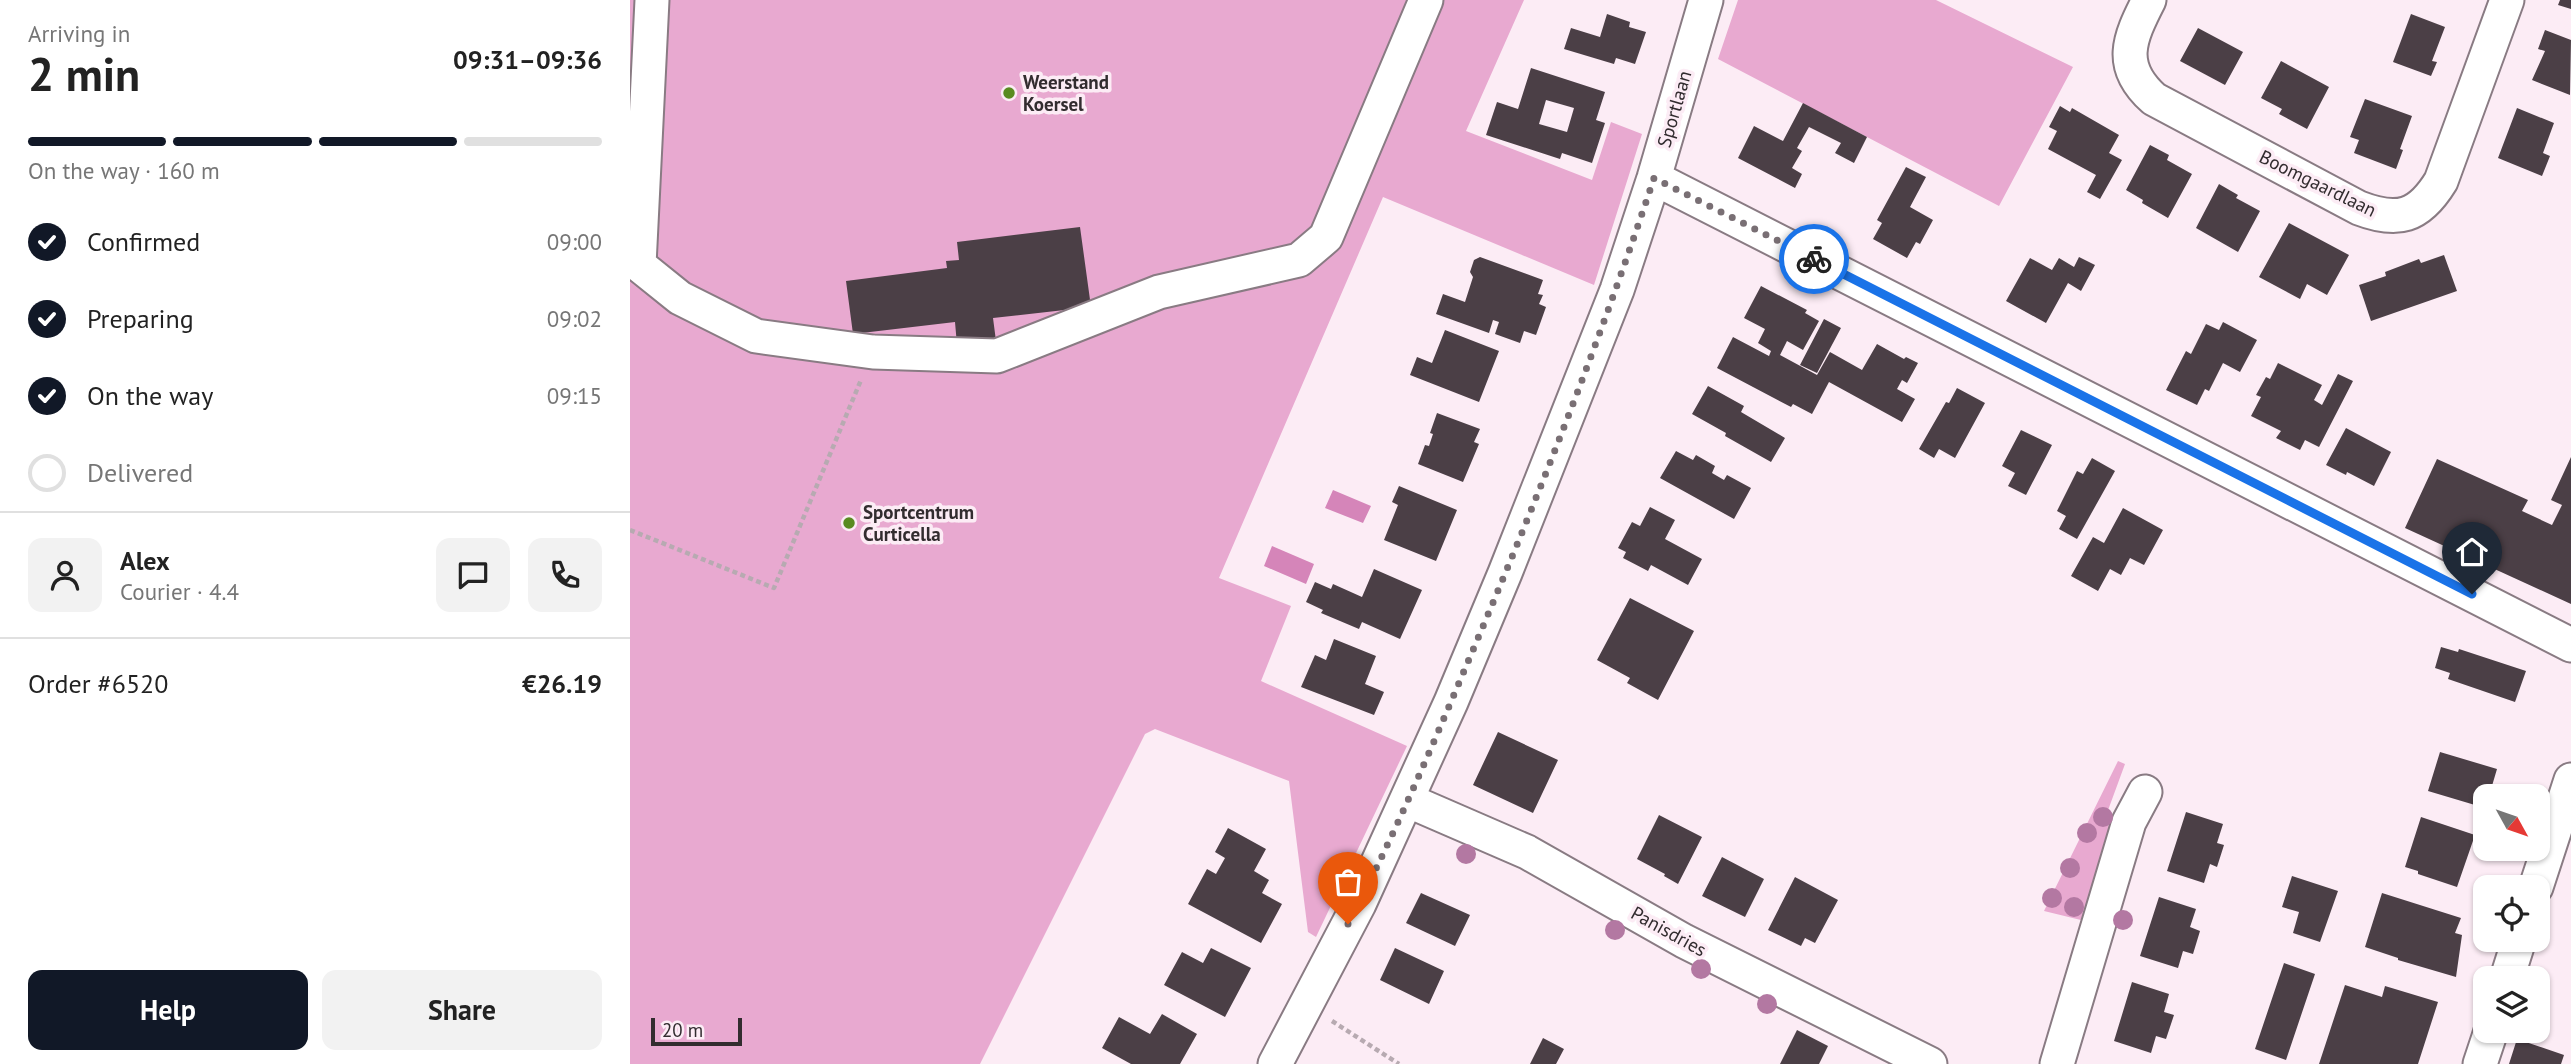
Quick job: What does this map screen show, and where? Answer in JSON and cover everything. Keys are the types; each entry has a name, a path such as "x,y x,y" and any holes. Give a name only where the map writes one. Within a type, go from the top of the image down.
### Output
{"street":[{"path":"652,0 639,265 680,298 756,336 873,352 997,356 1159,292 1299,260 1326,237 1426,0"},
{"name":"Sportlaan","path":"1275,1064 1359,904 1407,800 1500,586 1565,427 1617,290 1654,178 1706,0"},
{"name":"Boomgaardlaan","path":"2149,0 2135,27 2129,56 2136,80 2154,99 2359,208 2388,216 2401,216 2423,205 2441,181 2507,0"},
{"path":"1654,178 2571,645"},
{"path":"2540,875 2571,780"},
{"path":"2057,1064 2129,822 2145,792"},
{"name":"Panisdries","path":"1407,800 1527,852 1684,940 1930,1064"},
{"path":"2480,1064 2487,1043"}],"path":[{"path":"630,530 774,588 873,352"},
{"path":"1307,1004 1399,1064"}],"shaded area":[{"name":"Sportcentrum Curticella","path":"630,0 1524,0 1466,131 1592,180 1611,122 1642,134 1594,285 1383,197 1219,578 1291,606 1261,681 1407,746 1316,937 1308,932 1289,781 1155,729 1145,734 980,1064 630,1064"},
{"path":"1738,0 1936,0 2073,67 1999,206 1718,59"},
{"path":"1333,490 1371,506 1363,523 1325,508"},
{"path":"1272,546 1314,564 1306,584 1264,566"},
{"path":"2118,761 2125,764 2107,813 2117,817 2085,921 2044,911"}],"building":[{"path":"2560,0 2571,0 2571,9 2558,5"},
{"path":"1607,14 1630,22 1629,27 1646,32 1635,64 1616,58 1614,64 1564,49 1571,28 1600,37"},
{"path":"2411,14 2445,27 2432,61 2437,62 2431,76 2393,62"},
{"path":"2198,28 2243,52 2225,85 2180,61"},
{"path":"2545,30 2571,40 2570,95 2532,80 2545,51 2538,49"},
{"path":"2281,61 2329,87 2307,129 2279,114 2282,109 2261,98"},
{"path":"1531,68 1605,92 1596,120 1605,123 1592,163 1562,153 1560,159 1486,135 1497,102 1518,109","holes":["1546,100 1574,108 1567,132 1539,124"]},
{"path":"2365,99 2412,116 2396,169 2354,153 2359,140 2350,137"},
{"path":"1803,103 1867,137 1854,163 1835,153 1841,143 1809,127 1797,148 1802,151 1792,168 1802,174 1795,188 1738,158 1754,126 1783,141"},
{"path":"2060,106 2070,112 2072,108 2119,135 2109,153 2122,160 2100,199 2087,192 2096,175 2048,149 2057,131 2049,127"},
{"path":"2517,108 2554,123 2543,153 2550,156 2542,176 2498,158"},
{"path":"2150,145 2169,155 2167,160 2192,174 2168,218 2126,190"},
{"path":"1906,167 1926,177 1910,207 1933,220 1920,244 1916,242 1907,258 1873,239 1882,223 1877,220"},
{"path":"2219,184 2238,195 2236,198 2260,211 2238,252 2196,228"},
{"path":"2289,223 2349,255 2327,295 2307,284 2300,299 2259,277"},
{"path":"1080,227 1091,307 993,318 996,341 957,345 955,322 853,334 846,281 947,268 946,261 959,260 957,242"},
{"path":"2444,255 2457,291 2371,321 2359,285 2386,276 2385,272 2419,259 2421,263"},
{"path":"1480,257 1543,280 1538,294 1543,295 1539,304 1546,307 1536,335 1524,331 1520,343 1495,334 1499,322 1493,320 1489,333 1436,314 1443,294 1465,302 1473,277 1470,272 1474,260"},
{"path":"2079,257 2095,265 2081,291 2068,283 2046,323 2006,301 2030,258 2052,270 2059,258 2074,267"},
{"path":"1761,286 1807,310 1805,313 1819,321 1803,350 1787,341 1780,355 1817,375 1830,352 1862,370 1877,344 1904,359 1906,357 1918,363 1907,383 1902,380 1897,389 1915,399 1902,422 1829,382 1812,414 1793,404 1791,407 1717,368 1733,337 1769,356 1771,351 1758,343 1765,329 1744,318"},
{"path":"1824,319 1841,328 1817,373 1800,365"},
{"path":"2223,322 2257,340 2240,372 2223,363 2209,391 2205,389 2197,405 2166,390 2186,351 2191,354 2206,324 2219,330"},
{"path":"1445,330 1499,351 1479,402 1410,375 1417,357 1432,363"},
{"path":"2278,363 2322,385 2314,400 2322,405 2338,374 2353,381 2319,447 2305,440 2300,450 2276,438 2281,431 2251,416 2261,397 2256,395 2266,377 2270,379"},
{"path":"1708,386 1744,406 1741,412 1785,438 1771,462 1692,414"},
{"path":"1957,388 1985,403 1955,458 1939,449 1934,458 1919,449"},
{"path":"1437,413 1480,429 1474,442 1479,444 1463,482 1418,464 1425,445 1429,446"},
{"path":"2346,428 2391,452 2374,486 2326,465"},
{"path":"2021,430 2052,445 2026,495 2008,486 2015,473 2002,466"},
{"path":"1676,451 1693,460 1696,455 1715,466 1712,473 1724,480 1727,475 1751,488 1734,519 1660,478"},
{"path":"2571,457 2571,604 2405,528 2437,459 2528,500 2522,511 2552,525 2562,505 2551,500"},
{"path":"2092,458 2115,471 2077,539 2059,529 2066,516 2057,511 2077,471 2083,474"},
{"path":"1399,486 1457,510 1436,561 1384,540 1398,505 1392,502"},
{"path":"1650,507 1675,520 1665,539 1702,559 1688,585 1651,565 1648,571 1623,558 1626,552 1618,548 1632,522 1640,526"},
{"path":"2123,508 2163,530 2144,565 2130,558 2121,575 2110,569 2098,591 2071,576 2093,537 2104,543"},
{"path":"1374,569 1422,590 1400,639 1362,622 1359,629 1321,613 1323,610 1306,602 1315,582 1331,589 1333,584 1362,597"},
{"path":"1630,598 1694,631 1658,700 1627,683 1630,678 1597,660"},
{"path":"1334,639 1376,656 1365,684 1384,692 1374,715 1301,687 1315,655 1326,660"},
{"path":"2441,647 2458,652 2459,649 2526,671 2515,702 2448,679 2450,673 2435,668"},
{"path":"1498,732 1558,760 1533,813 1473,785"},
{"path":"2440,752 2497,769 2493,784 2473,784 2473,804 2428,791"},
{"path":"2186,812 2223,824 2217,843 2224,845 2217,867 2210,864 2204,883 2167,871"},
{"path":"1659,815 1702,837 1678,884 1637,859"},
{"path":"2421,817 2473,834 2457,887 2405,867"},
{"path":"1228,828 1266,849 1254,871 1269,880 1262,893 1282,904 1261,943 1188,904 1207,869 1216,874 1225,858 1215,852"},
{"path":"1722,857 1764,879 1745,917 1702,896"},
{"path":"2292,876 2338,891 2320,942 2293,933 2299,912 2282,907"},
{"path":"1795,877 1838,900 1815,943 1805,938 1801,946 1768,930"},
{"path":"1421,893 1470,915 1455,946 1406,923"},
{"path":"2382,893 2461,918 2455,933 2462,935 2456,977 2365,947"},
{"path":"2159,897 2196,909 2190,927 2200,931 2193,954 2183,951 2178,968 2140,956"},
{"path":"1211,948 1251,968 1225,1017 1164,985 1182,952 1203,963"},
{"path":"1395,948 1444,971 1429,1004 1380,980"},
{"path":"2284,963 2315,974 2286,1060 2255,1049"},
{"path":"2132,982 2169,994 2164,1012 2174,1015 2166,1039 2156,1036 2151,1053 2114,1041"},
{"path":"2345,985 2382,997 2385,986 2438,1002 2418,1064 2319,1064"},
{"path":"1162,1014 1197,1034 1180,1064 1131,1064 1102,1048 1119,1017 1150,1034"},
{"path":"1797,1030 1828,1046 1819,1064 1780,1064"},
{"path":"1543,1038 1564,1049 1556,1064 1530,1064"},
{"path":"2516,1043 2529,1043 2564,1055 2561,1064 2509,1064"}],"way so far":[{"path":"1348,924 1407,800 1506,573 1617,290 1654,178 1814,259"}],"place":[{"name":"Weerstand Koersel","path":"1009,93"},
{"name":"Sportcentrum Curticella","path":"849,523"}],"route":[{"path":"1814,259 2472,594"}]}
